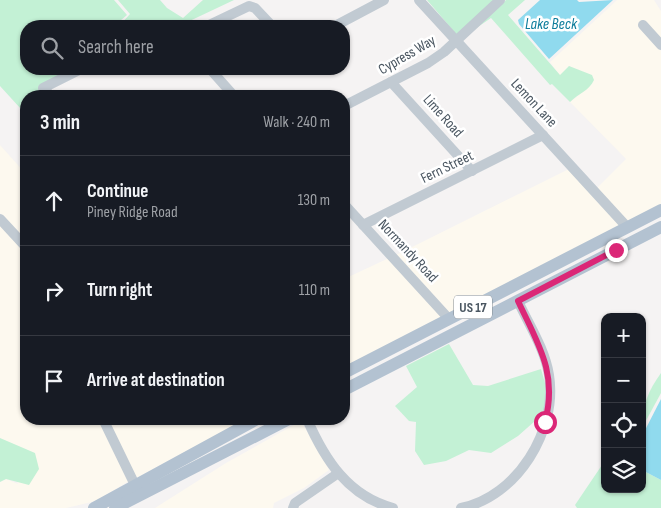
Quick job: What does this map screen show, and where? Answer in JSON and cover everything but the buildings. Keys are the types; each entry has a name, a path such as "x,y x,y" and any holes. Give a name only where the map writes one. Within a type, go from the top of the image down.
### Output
{"main road":[{"name":"US 17","path":"350,370 661,210"},
{"path":"644,235 646,226 661,216"},
{"name":"US 17","path":"350,387 661,227"},
{"path":"572,273 589,256 621,238 627,228"},
{"path":"518,301 534,276"},
{"path":"428,346 445,327 449,319"},
{"path":"83,508 97,506 246,425"},
{"path":"115,508 168,483 277,425"},
{"path":"135,508 168,483"}],"street":[{"path":"346,20 384,0"},
{"name":"Lemon Lane","path":"419,0 627,228"},
{"name":"Cypress Way","path":"350,103 428,63 500,0"},
{"path":"220,20 249,6 255,8 266,20"},
{"path":"643,25 661,45"},
{"path":"45,90 43,88 69,75"},
{"path":"215,75 229,90"},
{"name":"Lime Road","path":"391,82 472,171"},
{"name":"Fern Street","path":"363,225 543,135"},
{"name":"Normandy Road","path":"350,211 449,319"},
{"path":"0,219 20,241"},
{"path":"462,508 480,505 529,461 537,444 547,412 550,390 548,370 518,301"},
{"path":"106,425 135,485"},
{"path":"309,425 322,451 337,474 354,489 377,504 393,508"},
{"path":"293,508 295,503 337,474"}],"shaded area":[{"path":"617,0 654,0 661,11 661,39 643,20 638,25 661,51 661,205 628,223 597,188 626,159 570,102 585,90 581,72 569,66 560,76 550,62"},
{"path":"0,145 20,167 20,235 0,213"},
{"path":"569,169 621,227 451,314 396,255"},
{"path":"0,225 20,247 20,425 101,425 129,481 96,501 66,508 0,508 0,482 6,479 18,484 0,438"},
{"path":"389,258 443,318 350,365 350,276"},
{"path":"110,425 235,425 136,478"},
{"path":"294,425 303,425 329,470 304,488 274,503 273,508 155,508 226,463"}],"green space":[{"path":"0,0 114,0 127,15 121,20 20,20 20,75 59,75 42,90 20,90 20,108 0,86"},
{"path":"118,0 160,0 167,8 183,18 203,0 234,0 192,20 124,20 130,14"},
{"path":"427,0 495,0 457,35"},
{"path":"506,0 525,0 508,15 560,75 569,66 592,75 594,80 589,87 570,102 552,84 550,85 491,18 469,33"},
{"path":"449,344 473,385 488,386 541,369 547,390 544,413 518,436 491,453 469,450 446,461 424,465 415,451 416,422 409,421 395,406 417,387 406,366"},
{"path":"661,373 661,393 646,421 646,402"},
{"path":"0,438 35,453 39,469 29,485 6,479 0,482"},
{"path":"601,466 601,493 646,493 646,472 661,480 661,508 577,508 575,505"}],"water":[{"name":"Lake Beck","path":"540,0 577,0 579,2 613,0 549,59 519,24 518,20"},
{"path":"661,399 661,480 646,472 646,428"}],"route":[{"path":"545,422 550,390 548,370 518,301 616,250"}]}
